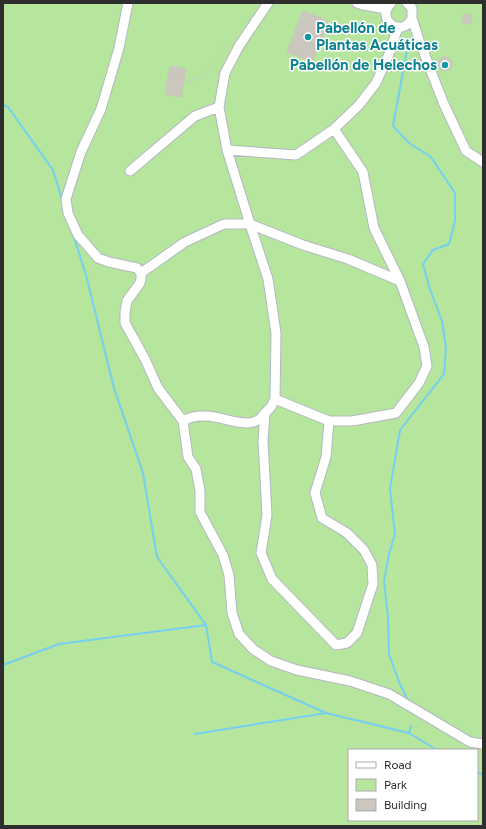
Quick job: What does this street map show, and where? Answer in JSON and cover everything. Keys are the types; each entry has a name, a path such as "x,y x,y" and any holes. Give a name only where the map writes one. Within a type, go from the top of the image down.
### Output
{"lane":[{"path":"128,3 119,48 103,101 81,152 66,199 68,213 78,235 98,258 137,268 142,273"},
{"path":"183,421 189,418 203,416 216,416 247,423 258,421 271,407 275,399 276,332 268,279 226,150 219,107 225,73 243,41 268,3"},
{"path":"357,3 363,6 389,6 386,18 394,26 398,27 407,25 412,18"},
{"path":"411,5 412,18 419,40 443,102 466,151 483,162"},
{"path":"226,150 296,155 334,129 359,105 376,83 389,54 398,27"},
{"path":"130,171 196,116 219,107"},
{"path":"275,399 330,421 352,421 396,414 419,382 427,366 424,347 400,281 374,228 362,172 334,129"},
{"path":"400,281 348,259 304,245 250,224 224,224 185,242 142,273 140,283 127,301 125,324 145,359 158,388 183,421 188,457 196,470 199,484 200,512 225,562 229,575 232,613 239,634 253,649 271,661 298,670 350,681 389,694 470,742 483,744"},
{"path":"265,413 263,440 267,515 261,553 272,579 336,645 347,643 357,633 373,584 372,565 364,550 347,532 322,518 315,493 326,457 330,421"}],"path":[{"path":"184,81 199,79 224,47 234,42 243,41"}],"green space":[{"path":"3,3 483,3 483,826 3,826"}],"building":[{"name":"Pabellón de Plantas Acuáticas","path":"303,11 328,21 312,62 287,52"},
{"path":"465,14 469,14 471,15 471,23 465,24 462,21 462,17"},
{"name":"Pabellón de Helechos","path":"442,57 448,57 452,61 452,67 448,71 442,71 438,67 438,61"},
{"path":"170,66 186,69 181,97 165,94"}],"waterway":[{"path":"407,50 393,126 409,143 431,157 455,193 455,221 449,244 433,250 423,264 430,289 442,321 446,348 444,374 400,430 390,489 395,534 389,554 384,581 388,617 389,654 399,682 408,701"},
{"path":"3,105 8,107 53,170 62,199"},
{"path":"73,234 86,275 114,388 143,473 157,557 206,625"},
{"path":"3,665 59,644 206,625 212,662 326,713 409,733 435,749"},
{"path":"195,734 326,713"},
{"path":"409,733 411,726"},
{"path":"478,772 483,775"}],"place":[{"name":"Pabellón de Plantas Acuáticas","path":"308,37"},
{"name":"Pabellón de Helechos","path":"445,65"}]}
